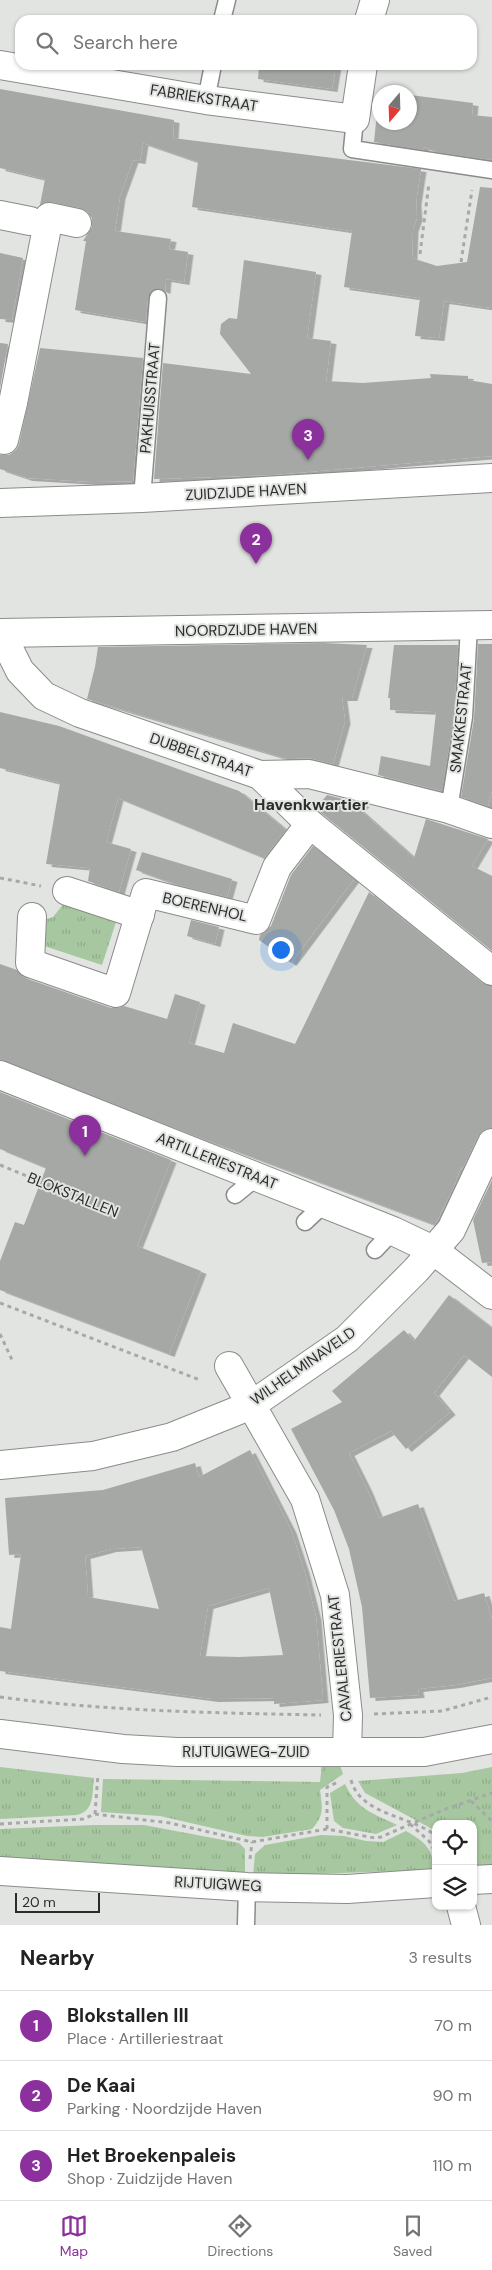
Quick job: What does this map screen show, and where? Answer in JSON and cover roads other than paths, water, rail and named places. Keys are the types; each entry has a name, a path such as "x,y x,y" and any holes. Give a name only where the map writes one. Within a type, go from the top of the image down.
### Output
{"street":[{"path":"370,15 375,0"},
{"name":"FABRIEKSTRAAT","path":"0,65 15,68"},
{"name":"FABRIEKSTRAAT","path":"29,70 206,100 356,119"},
{"path":"356,119 362,70"},
{"path":"0,215 30,221"},
{"path":"4,440 14,403 49,217 77,223"},
{"name":"ZUIDZIJDE HAVEN","path":"0,503 142,498 492,478"},
{"name":"NOORDZIJDE HAVEN","path":"0,632 481,626"},
{"name":"DUBBELSTRAAT","path":"0,632 20,671 44,696 80,713 260,775 310,824 492,970"},
{"path":"260,775 309,774 449,809 492,824"},
{"name":"BOERENHOL","path":"32,917 30,963 116,993 146,893 256,920 277,868 310,824"},
{"path":"67,891 140,915"},
{"name":"ARTILLERIESTRAAT","path":"0,1075 324,1204 384,1240 433,1250 492,1295"},
{"name":"WILHELMINAVELD","path":"0,1465 93,1456 172,1437 251,1404 263,1397 347,1339 403,1284 450,1230 492,1144"},
{"name":"CAVALERIESTRAAT","path":"229,1366 305,1499 335,1595 348,1715 349,1764"},
{"name":"RIJTUIGWEG-ZUID","path":"0,1734 101,1747 349,1764 492,1739"},
{"name":"RIJTUIGWEG","path":"0,1871 247,1887 347,1889 432,1882"},
{"path":"477,1880 492,1879"},
{"path":"462,1910 466,1925"}],"lane":[{"path":"223,15 227,0"},
{"path":"206,100 212,70"},
{"path":"356,119 352,148 492,170"},
{"name":"PAKHUISSTRAAT","path":"142,498 158,298"},
{"name":"SMAKKESTRAAT","path":"449,809 481,626"},
{"path":"235,1195 257,1177"},
{"path":"305,1222 324,1204"},
{"path":"246,1925 247,1887"}],"place":[{"name":"Het Broekenpaleis","path":"308,460"},
{"name":"De Kaai","path":"256,564"},
{"name":"Blokstallen III","path":"85,1156"}],"district":[{"name":"Havenkwartier","path":"311,804"}]}
